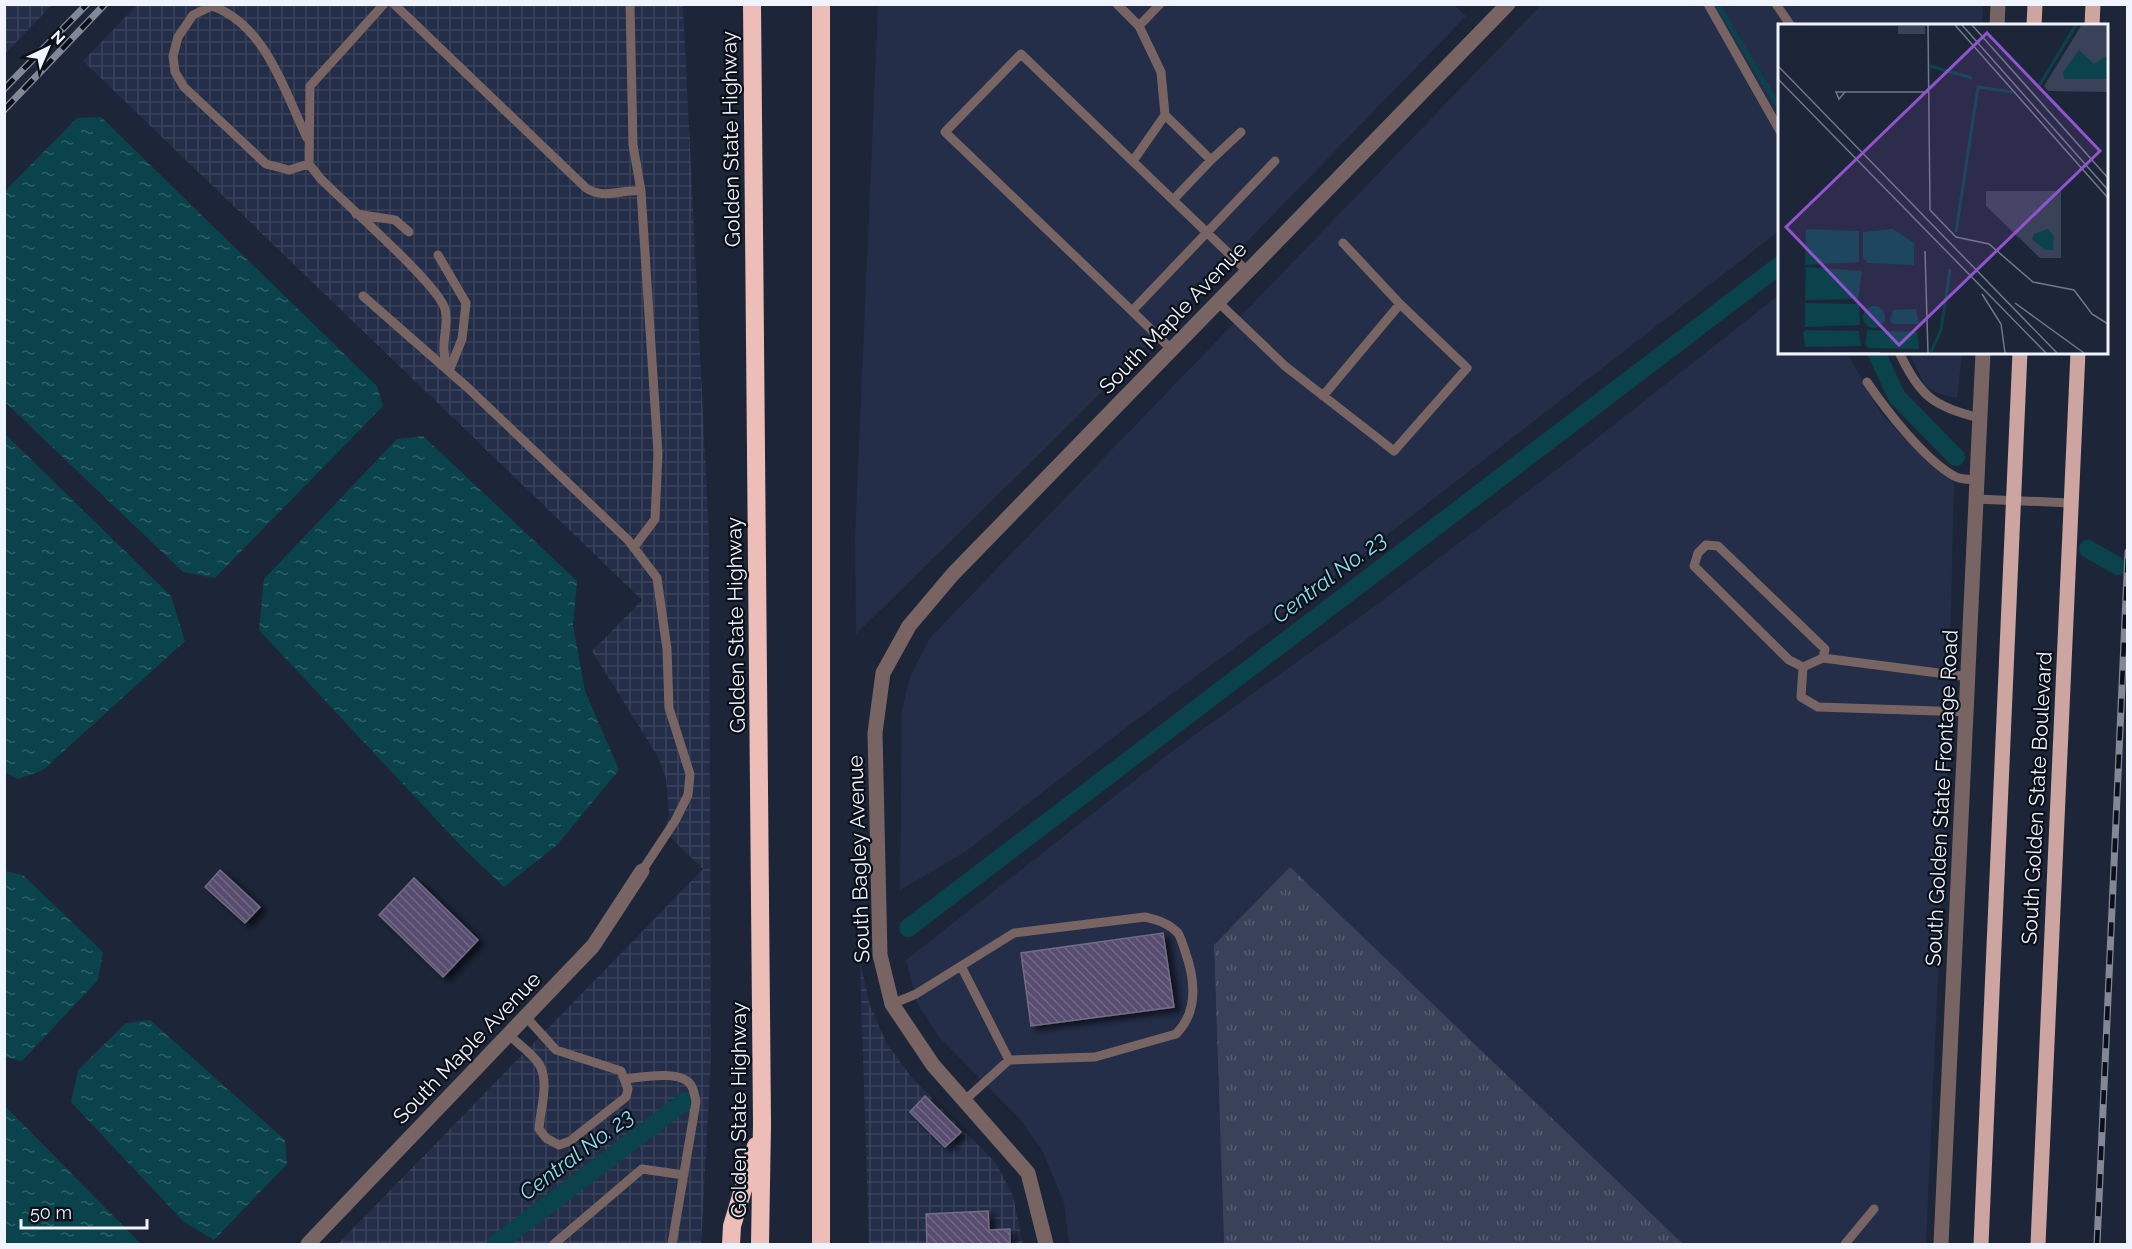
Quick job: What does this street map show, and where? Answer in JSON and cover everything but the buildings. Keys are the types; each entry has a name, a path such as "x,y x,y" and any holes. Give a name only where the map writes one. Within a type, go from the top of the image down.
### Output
{"highway":[{"name":"Golden State Highway","path":"752,4 762,1124 760,1245"},
{"path":"820,1245 821,4"},
{"path":"731,1245 732,1226 762,1124"}],"main road":[{"path":"2034,24 2035,4"},
{"path":"2092,24 2093,4"},
{"name":"South Golden State Boulevard","path":"1981,1245 2020,354"},
{"name":"South Golden State Boulevard","path":"2038,1245 2078,354"}],"street":[{"path":"1997,24 1998,4"},
{"name":"South Maple Avenue","path":"883,673 909,626 953,574 1248,272 1502,7"},
{"name":"South Golden State Frontage Road","path":"1941,1245 1983,354"},
{"name":"South Bagley Avenue","path":"883,673 875,733 880,956 892,1004 933,1065 1028,1173 1046,1245"},
{"name":"South Maple Avenue","path":"308,1245 593,946 642,871"}],"lane":[{"path":"384,4 310,86 309,164 320,178 427,284 445,309 442,354 449,371"},
{"path":"394,4 586,188 604,195 627,189 641,190"},
{"path":"630,4 633,145 641,190 658,453 655,519 634,547"},
{"path":"1117,4 1139,26 1161,72 1164,115 1133,161"},
{"path":"1139,26 1160,4"},
{"path":"1708,4 1778,129"},
{"path":"1776,4 1790,24"},
{"path":"308,140 270,58 238,19 212,6 193,15 178,37 173,56 175,72 184,87 266,164 289,170 309,164"},
{"path":"1172,350 945,132 1021,54 1248,272"},
{"path":"1164,115 1211,160"},
{"path":"1173,200 1241,132"},
{"path":"1132,311 1275,161"},
{"path":"356,214 395,220 409,232"},
{"path":"1218,302 1285,366 1394,451 1467,368 1400,304 1343,243"},
{"path":"438,255 466,303 462,339 449,371"},
{"path":"363,296 449,371 634,547 657,578 667,649 669,708 690,774 688,795 675,821 642,871"},
{"path":"1323,396 1400,304"},
{"path":"1900,354 1913,382 1932,400 1954,412 1980,418"},
{"path":"1867,382 1886,410 1918,444 1955,477 1977,480"},
{"path":"1976,499 2071,503"},
{"path":"1803,667 1789,660 1694,566 1698,553 1706,545 1718,546 1825,649 1822,658"},
{"path":"1803,667 1822,658 1969,677"},
{"path":"1803,667 1801,697 1818,707 1967,712"},
{"path":"892,1004 916,994 1014,933 1145,917 1165,922 1179,935 1188,961 1193,997 1192,1008 1185,1024 1176,1034 1095,1057 1009,1060 965,1100"},
{"path":"961,966 1009,1060"},
{"path":"509,1035 539,1065 543,1076 543,1099 539,1129 546,1138 559,1145 570,1141 626,1096 628,1089 626,1079 621,1071 556,1050 526,1017"},
{"path":"626,1079 662,1074 687,1081 692,1086 696,1102 672,1245"},
{"path":"554,1245 642,1169 684,1175"},
{"path":"1845,1245 1874,1209"}],"shaded area":[{"path":"1453,4 1466,16 1078,416 856,634 855,538 878,5"},
{"path":"4,5 52,5 5,54"},
{"path":"137,5 683,5 709,538 711,1061 701,1244 338,1244 703,869 665,832 669,814 666,778 658,757 592,651 642,600 83,61"},
{"path":"1541,5 1983,5 1982,24 1778,24 1778,232 1347,566 1136,720 965,852 900,890 902,710 910,676 930,638"},
{"path":"1778,296 1778,354 1848,354 1881,413 1901,435 1954,483 1947,775 1926,1244 1683,1244 1214,945 1224,1244 1069,1244 1064,1203 1042,1150 1020,1119 938,1036 917,1002 906,960 1171,752 1375,606 1568,461"},
{"path":"1909,354 1962,354 1957,398 1939,394 1925,386"},
{"path":"860,962 870,1006 887,1044 912,1078 996,1163 1013,1196 1023,1244 869,1244"}],"green space":[{"path":"1290,867 1683,1244 1224,1244 1214,945"}],"water":[{"path":"101,117 377,386 383,406 215,578 183,572 5,402 5,191 77,118"},
{"path":"5,434 171,596 185,641 43,770 18,779 4,772"},
{"path":"423,436 577,581 573,625 585,691 619,770 557,845 504,887 460,845 259,630 264,579 397,439"},
{"path":"5,871 23,875 103,952 98,980 22,1061 5,1057"},
{"path":"150,1020 285,1140 287,1164 214,1240 184,1222 71,1102 78,1070 126,1023"},
{"path":"5,1106 141,1244 5,1244"}],"waterway":[{"path":"1717,4 1778,106"},
{"name":"Central No. 23","path":"908,928 1778,267"},
{"name":"Central No. 23","path":"1877,354 1897,397 1956,457"},
{"name":"Central No. 23","path":"2088,549 2118,566"},
{"name":"Central No. 23","path":"496,1244 685,1101"}],"railway":[{"path":"4,89 87,4"},
{"path":"4,110 105,4"},
{"path":"2097,1244 2128,552"}]}
